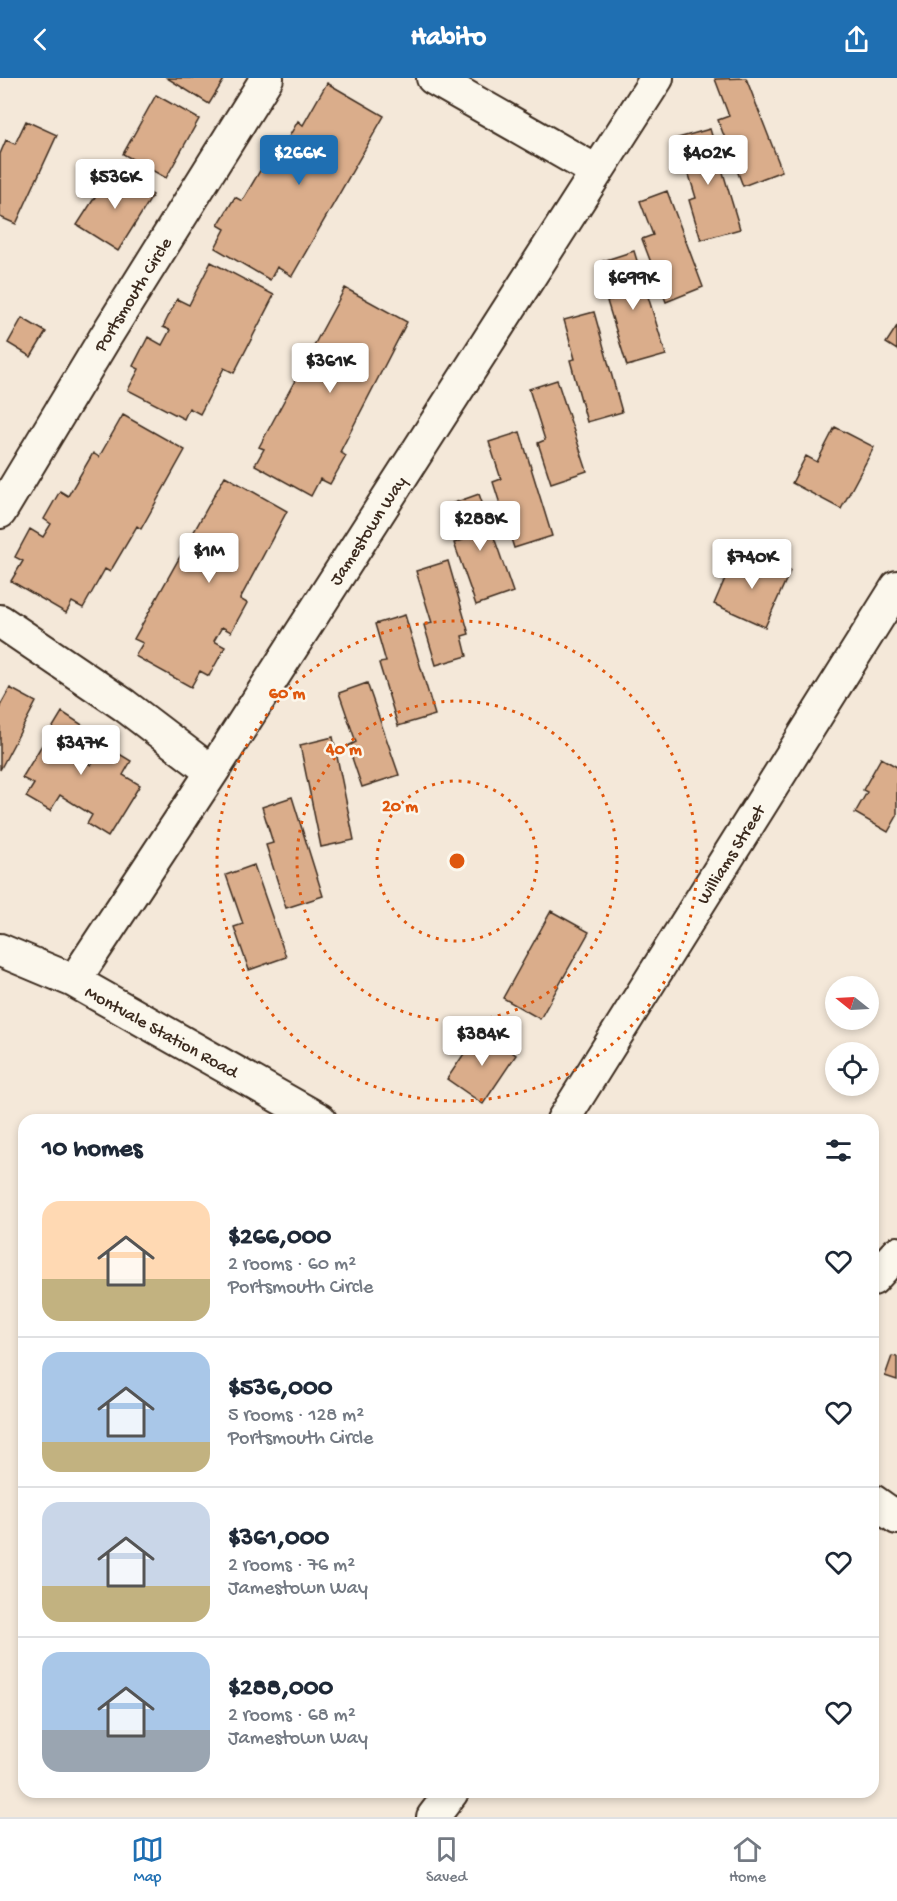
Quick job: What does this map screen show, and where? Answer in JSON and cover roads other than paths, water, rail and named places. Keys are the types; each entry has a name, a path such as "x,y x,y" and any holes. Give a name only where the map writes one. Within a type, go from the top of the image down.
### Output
{"street":[{"name":"Portsmouth Circle","path":"0,512 106,336 267,78"},
{"path":"433,78 596,171"},
{"name":"Jamestown Way","path":"74,981 212,772 657,78"},
{"name":"Williams Street","path":"567,1114 897,587"},
{"path":"0,621 124,705 212,772"},
{"name":"Montvale Station Road","path":"0,950 74,981 309,1114"},
{"path":"879,1272 897,1253"},
{"path":"879,1505 897,1518"},
{"path":"433,1817 447,1798"}]}
